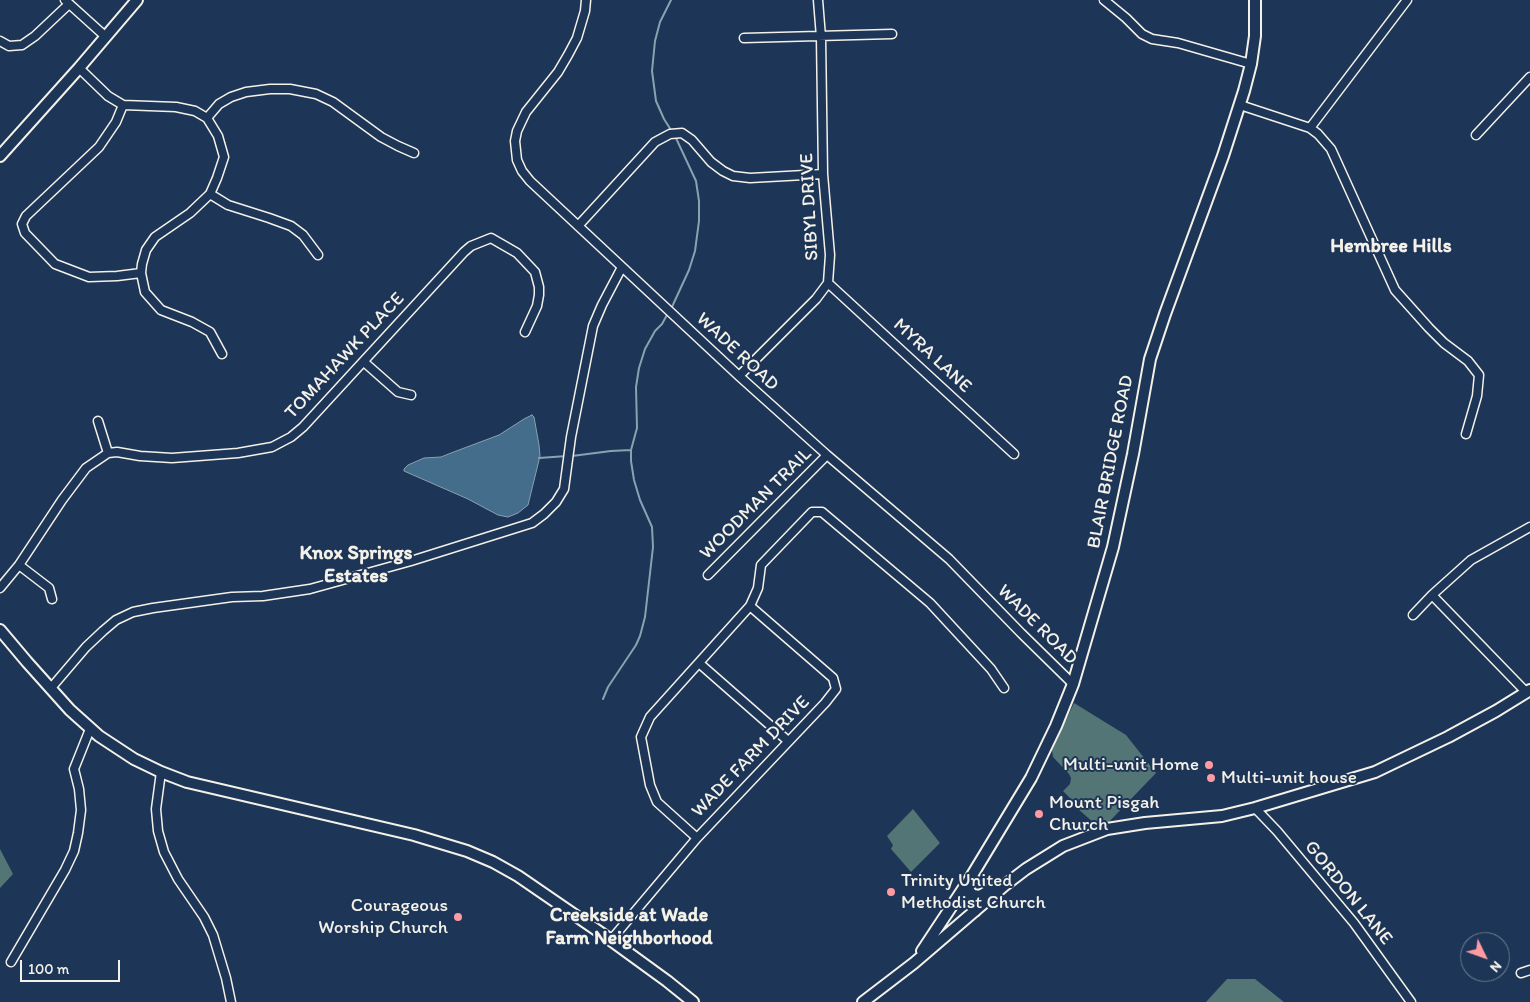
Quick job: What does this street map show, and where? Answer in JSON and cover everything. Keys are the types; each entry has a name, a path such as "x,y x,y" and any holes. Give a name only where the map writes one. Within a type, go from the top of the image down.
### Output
{"street":[{"path":"0,156 106,38 137,0"},
{"name":"WADE ROAD","path":"586,0 585,11 568,55 558,72 526,112 519,125 515,141 517,160 522,171 530,181 739,376 827,455 954,564 1074,684"},
{"name":"SIBYL DRIVE","path":"739,376 816,299 828,283 830,255 823,174 821,37 818,0"},
{"path":"1104,0 1142,34 1152,39 1178,43 1251,64"},
{"name":"BLAIR BRIDGE ROAD","path":"975,912 965,897 964,892 1031,778 1074,684 1113,547 1133,454 1150,360 1240,105 1251,64 1255,36 1255,0"},
{"path":"1310,128 1407,0"},
{"path":"0,41 9,46 22,45 35,36 67,2 106,38"},
{"path":"744,38 892,34"},
{"path":"79,68 108,96 123,105 176,107 195,111 208,118 218,136 224,157 210,194 190,213 155,237 146,250 141,273 145,292 161,310 192,322 210,332 222,354"},
{"path":"1476,135 1530,77"},
{"path":"208,118 219,104 231,97 246,92 290,89 316,94 333,102 381,136 414,153"},
{"path":"123,105 116,122 99,147 26,216 22,224 25,233 56,264 89,277 141,273"},
{"path":"1240,105 1310,128 1331,149 1394,290 1444,343 1468,360 1479,374 1477,396 1466,434"},
{"path":"578,226 655,142 670,134 682,133 692,140 711,162 734,176 750,178 823,174"},
{"path":"210,194 228,205 291,226 304,235 318,255"},
{"name":"TOMAHAWK PLACE","path":"108,453 117,452 172,458 238,453 272,447 291,437 303,427 364,362 464,252 471,246 491,238 517,253 530,265 538,279 539,295 525,332"},
{"path":"51,688 86,647 103,631 116,620 133,612 224,598 263,596 310,590 532,523 556,502 564,489 571,437 593,326 622,267"},
{"name":"MYRA LANE","path":"828,283 1014,454"},
{"path":"364,362 398,392 411,395"},
{"path":"0,588 19,565 62,500 86,468 108,453 98,421"},
{"name":"WOODMAN TRAIL","path":"708,575 827,455"},
{"path":"697,838 657,802 650,785 641,737 650,718 750,606 758,588 761,565 812,512 822,512 930,602 991,669 1004,688"},
{"path":"1413,615 1471,560 1530,527"},
{"path":"19,565 49,588 52,599"},
{"path":"863,1002 914,963 1005,885 1026,869 1064,846 1107,829 1145,823 1222,816 1375,772 1448,737 1528,691 1432,595"},
{"name":"WADE FARM DRIVE","path":"611,940 697,838 825,703 836,689 833,678 750,606"},
{"path":"0,630 90,729 134,759 187,782 414,835 467,851 493,862 518,876 611,940 693,1002"},
{"path":"699,663 788,742"},
{"path":"11,962 65,870 74,851 80,810 79,790 74,769 90,729"},
{"path":"161,772 156,808 158,831 164,852 178,879 196,904 213,935 231,1002"},
{"name":"GORDON LANE","path":"1255,808 1277,831 1354,923 1411,1002"},
{"path":"970,879 968,887 973,895 980,896 993,888 1005,885"},
{"path":"914,963 942,924 970,879"},
{"path":"1521,973 1530,970"}],"green space":[{"path":"1074,703 1126,735 1156,773 1108,823 1094,823 1078,809 1063,791 1070,784 1071,778 1053,757 1052,750"},
{"path":"913,809 940,843 911,872 891,849 893,845 887,836"},
{"path":"0,849 13,874 0,888"},
{"path":"1227,979 1255,979 1284,1002 1206,1002"}],"water":[{"path":"532,415 534,417 540,456 528,505 518,513 508,517 498,515 468,499 404,471 408,465 424,458 441,457 499,435"}],"waterway":[{"path":"671,0 660,22 655,41 652,71 656,101 671,130"},
{"path":"671,309 689,270 695,251 699,221 696,181 675,136"},
{"path":"603,699 608,687 636,645 645,617 653,547 652,527 640,500 634,480 631,450 637,428 636,387 639,368 645,349 668,313"},
{"path":"572,456 631,450"},
{"path":"539,458 567,456"}],"place":[{"name":"Multi-unit Home","path":"1209,765"},
{"name":"Multi-unit house","path":"1211,778"},
{"name":"Mount Pisgah Church","path":"1039,814"},
{"name":"Trinity United Methodist Church","path":"891,892"},
{"name":"Courageous Worship Church","path":"458,917"}],"district":[{"name":"Hembree Hills","path":"1391,247"},
{"name":"Knox Springs Estates","path":"356,566"},
{"name":"Creekside at Wade Farm Neighborhood","path":"629,928"}]}
